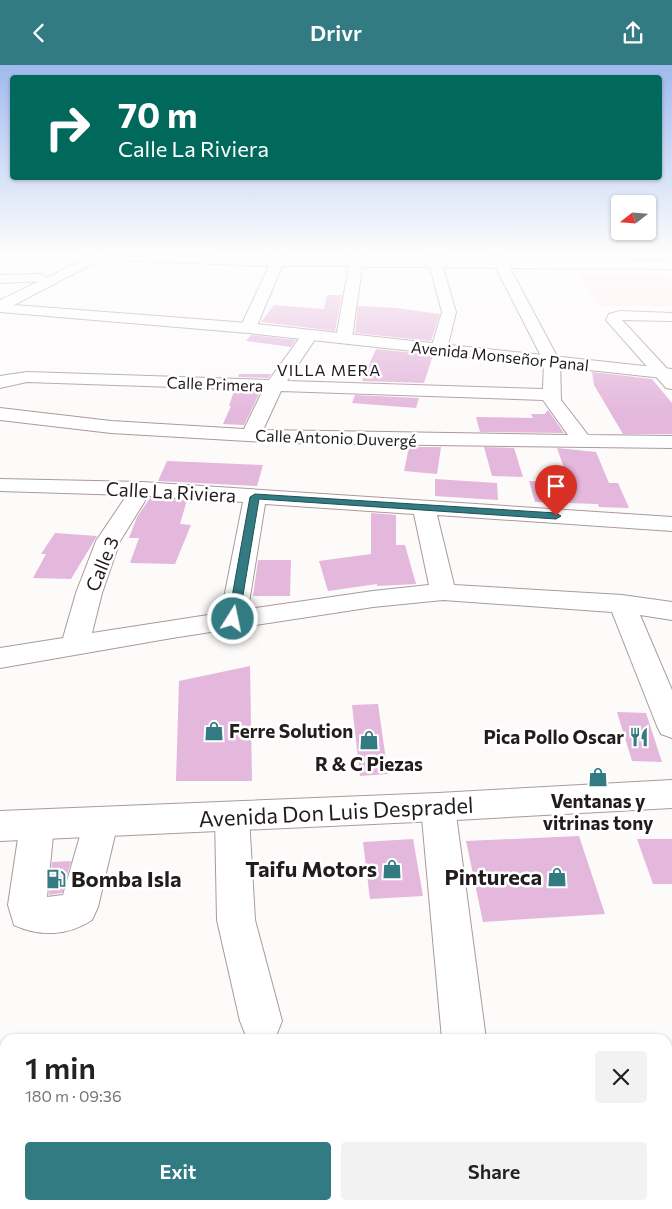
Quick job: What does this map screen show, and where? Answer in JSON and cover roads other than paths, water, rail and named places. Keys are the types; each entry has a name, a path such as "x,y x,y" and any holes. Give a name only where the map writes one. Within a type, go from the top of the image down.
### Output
{"street":[{"name":"Avenida Monseñor Panal","path":"5,307 344,338 669,377"},
{"path":"248,328 257,307"},
{"path":"344,338 349,307"},
{"path":"439,349 449,312 448,307"},
{"path":"523,307 552,362 552,400 582,440"},
{"path":"669,377 614,320 614,317 620,315 672,317"},
{"path":"251,435 274,386 310,335"},
{"name":"Calle Primera","path":"0,383 8,379 27,377 552,395"},
{"name":"Calle Antonio Duvergé","path":"0,413 111,427 251,435 419,441 582,440 672,443"},
{"name":"Calle La Riviera","path":"5,490 142,489 672,524"},
{"name":"Calle 3","path":"75,645 89,593 108,541 142,489"},
{"path":"233,619 255,497"},
{"path":"424,508 443,592"},
{"path":"0,658 233,619 373,599 443,592 622,604 672,611"},
{"path":"622,604 672,726"},
{"name":"Avenida Don Luis Despradel","path":"0,826 232,817 672,795"},
{"path":"438,807 463,1034"},
{"path":"232,817 236,920 261,1021"},
{"path":"37,825 27,905 28,912 34,916 73,913 79,907 101,821"}],"place":[{"name":"Ferre Solution","path":"214,731"},
{"name":"Pica Pollo Oscar","path":"639,737"},
{"name":"R & C Piezas","path":"369,740"},
{"name":"Ventanas y vitrinas tony","path":"598,777"},
{"name":"Taifu Motors","path":"392,869"},
{"name":"Pintureca","path":"557,877"},
{"name":"Bomba Isla","path":"56,879"}],"district":[{"name":"VILLA MERA","path":"329,370"}]}
